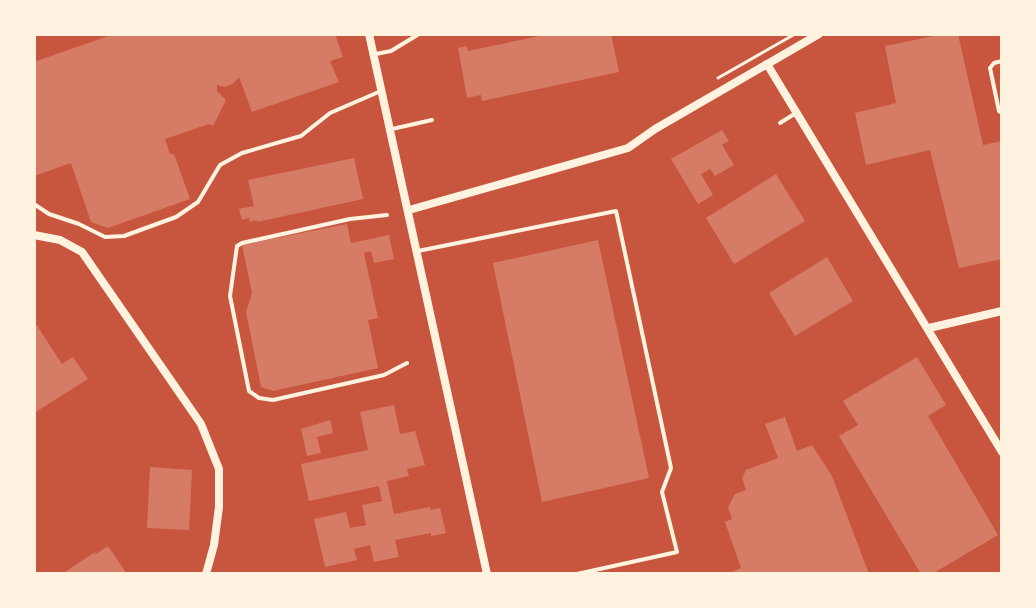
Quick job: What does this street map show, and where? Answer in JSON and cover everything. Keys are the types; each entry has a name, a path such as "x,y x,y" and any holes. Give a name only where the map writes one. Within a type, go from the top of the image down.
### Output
{"street":[{"path":"369,34 487,574"},
{"path":"409,210 628,148 655,129 819,34"},
{"path":"767,64 1002,452"},
{"path":"34,235 60,240 82,252 201,424 219,469 219,507 206,574"},
{"path":"929,328 1002,311"}],"lane":[{"path":"373,55 391,51 419,34"},
{"path":"1002,61 990,68 1002,113"},
{"path":"34,204 49,214 105,237 124,236 176,217 198,202 220,165 242,153 301,136 330,113 381,91"},
{"path":"780,123 798,112"},
{"path":"390,130 432,120"},
{"path":"418,251 616,211 671,468 662,492 677,552 577,574"},
{"path":"387,215 350,219 242,243 237,246 234,258 230,296 249,391 259,398 273,400 384,375 407,363"}],"path":[{"path":"709,83 795,34"}],"building":[{"path":"114,34 335,34 343,57 330,61 339,82 252,112 239,77 225,87 217,85 217,91 226,100 213,126 209,124 165,139 170,154 174,154 190,199 108,228 91,222 71,163 34,176 34,62"},
{"path":"549,34 611,34 619,72 482,101 481,95 467,98 458,48 467,46 468,51"},
{"path":"958,34 983,145 1002,141 1002,259 959,268 930,150 866,165 855,113 896,103 885,46"},
{"path":"722,130 729,141 722,145 734,165 715,176 710,169 701,174 713,195 698,204 671,159"},
{"path":"354,158 363,199 257,222 250,222 249,218 242,220 239,209 254,206 248,180"},
{"path":"776,174 805,221 734,264 706,218"},
{"path":"347,224 351,243 389,235 394,259 374,263 371,251 364,253 378,318 368,320 378,368 273,391 261,387 246,312 252,293 242,245"},
{"path":"598,240 649,478 542,502 493,263"},
{"path":"827,257 853,301 795,336 769,293"},
{"path":"34,321 62,364 73,357 88,379 34,413"},
{"path":"917,357 946,405 928,416 998,535 932,574 921,574 839,436 858,425 843,401"},
{"path":"394,405 400,434 415,431 425,465 407,469 409,476 387,481 394,514 440,508 446,533 395,540 399,557 374,562 370,545 354,549 357,560 325,567 314,519 346,512 350,528 366,525 362,505 382,501 379,486 309,501 301,464 368,450 360,412"},
{"path":"785,417 797,451 812,445 832,476 869,574 727,574 741,568 725,522 732,519 728,507 735,494 746,490 742,478 746,470 778,458 765,424"},
{"path":"330,420 333,433 317,437 321,453 307,456 301,429"},
{"path":"150,467 192,470 189,530 147,528"},
{"path":"108,546 127,574 62,574 95,552"}]}
